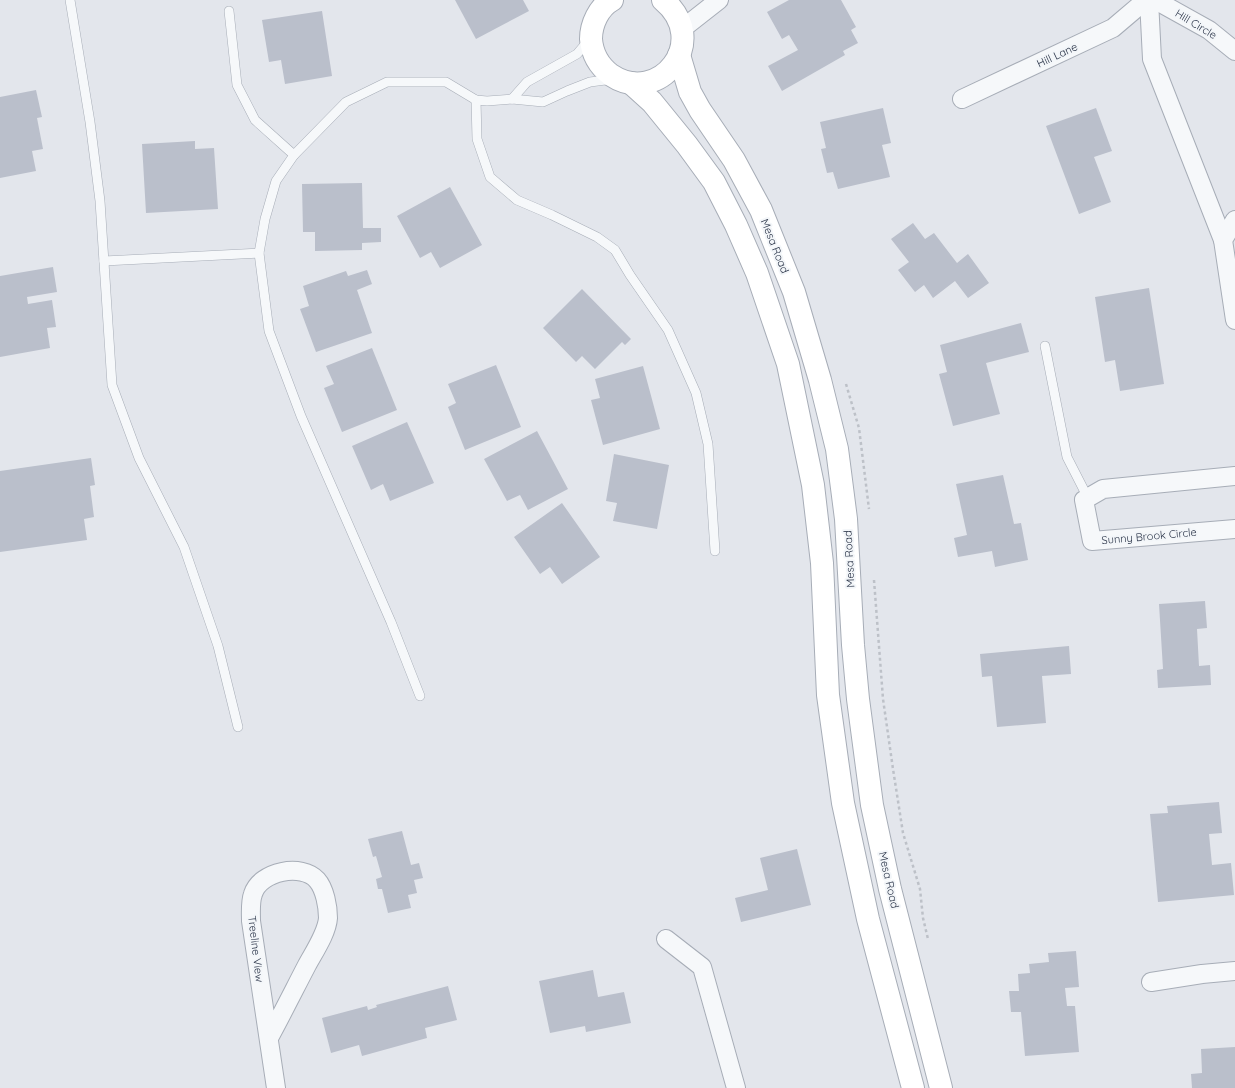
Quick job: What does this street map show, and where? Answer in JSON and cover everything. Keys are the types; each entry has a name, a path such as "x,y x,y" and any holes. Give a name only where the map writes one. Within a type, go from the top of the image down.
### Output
{"main road":[{"path":"586,0 593,29 593,50 598,61 606,71 624,80 652,102 671,127 688,145 714,182 736,225 757,273 788,364 813,485 822,563 828,695 843,803 868,920 913,1088"},
{"path":"593,29 600,11 612,0"},
{"name":"Mesa Road","path":"624,80 646,82 660,77 671,68 679,55 683,42 682,29 678,17 671,7 663,0"},
{"name":"Mesa Road","path":"679,55 690,92 700,110 734,160 761,210 794,292 820,380 837,449 846,519 856,684 872,805 890,889 941,1088"}],"street":[{"path":"682,29 719,0"},
{"name":"Hill Lane","path":"962,100 1113,28 1146,0"},
{"path":"1149,0 1152,59 1223,240 1232,309 1235,320"},
{"name":"Hill Circle","path":"1155,0 1209,30 1235,51"},
{"path":"1223,240 1235,220"},
{"path":"1088,498 1102,489 1235,476"},
{"name":"Sunny Brook Circle","path":"1088,498 1084,500 1092,541 1235,529"},
{"name":"Treeline View","path":"269,1038 321,939 328,919 327,904 318,880 307,873 295,871 278,872 262,880 253,893 251,921 276,1088"},
{"path":"666,939 702,967 736,1088"},
{"path":"1152,982 1202,974 1235,971"}],"lane":[{"path":"70,0 92,136 100,201 112,386 139,458 184,547 218,646 238,727"},
{"path":"229,11 237,85 256,120 294,155"},
{"path":"512,99 527,82 577,54 593,29"},
{"path":"420,696 391,622 301,416 270,331 259,253 265,219 276,181 294,155 346,102 387,82 446,82 476,100 487,101 512,99 543,102 567,90 590,82 624,80"},
{"path":"476,100 477,139 490,177 517,200 597,237 615,250 630,275 668,330 696,393 708,444 715,551"},
{"path":"104,261 259,253"},
{"path":"1045,346 1067,457 1088,498"}],"building":[{"path":"455,0 523,0 529,11 476,39"},
{"path":"789,0 841,0 856,27 851,30 858,43 843,51 845,55 782,91 768,66 798,50 789,35 782,39 767,12"},
{"path":"322,11 332,76 285,84 281,60 269,62 262,20"},
{"path":"36,90 42,117 37,118 43,149 32,151 36,171 0,178 0,97"},
{"path":"883,108 891,143 882,145 890,177 838,189 833,172 827,173 821,149 826,148 820,122"},
{"path":"1096,108 1112,151 1094,157 1111,202 1079,214 1046,126"},
{"path":"195,141 195,149 214,148 218,209 146,213 142,144"},
{"path":"362,183 363,228 381,228 381,242 362,243 362,250 315,251 315,232 303,232 302,184"},
{"path":"450,187 482,245 440,268 431,252 420,258 397,216"},
{"path":"913,223 925,239 934,233 957,263 968,254 989,283 968,298 955,281 933,298 924,285 915,292 898,270 909,262 891,239"},
{"path":"53,267 57,292 27,297 28,304 52,300 56,327 47,328 50,348 0,357 0,276"},
{"path":"367,270 372,284 357,290 372,333 316,352 300,309 309,306 303,286 346,271 348,276"},
{"path":"1149,288 1164,384 1120,391 1115,360 1105,362 1095,297"},
{"path":"582,289 631,339 625,345 622,342 595,369 582,356 576,362 543,328"},
{"path":"1021,323 1029,352 986,363 1000,414 953,426 939,374 947,372 940,345"},
{"path":"372,348 397,410 342,432 324,388 334,384 326,366"},
{"path":"496,365 521,427 465,450 448,407 456,403 448,384"},
{"path":"643,366 660,429 603,445 591,400 600,398 595,379"},
{"path":"407,422 434,483 390,501 383,484 371,490 352,446"},
{"path":"537,431 568,489 528,510 520,495 507,501 484,459"},
{"path":"614,454 669,465 657,529 613,521 617,503 606,501"},
{"path":"91,458 95,485 90,486 94,517 84,519 87,540 0,552 0,471"},
{"path":"1003,475 1014,524 1021,523 1028,560 995,567 992,551 958,557 954,538 967,535 956,484"},
{"path":"562,503 600,557 562,584 550,567 540,574 514,537"},
{"path":"1205,601 1207,628 1197,629 1199,666 1210,665 1211,685 1158,688 1157,670 1163,669 1159,604"},
{"path":"1069,646 1071,674 1042,676 1046,723 997,727 992,676 982,677 980,654"},
{"path":"1219,802 1222,833 1209,834 1212,865 1231,863 1234,895 1158,902 1150,814 1168,813 1167,806"},
{"path":"402,831 411,865 419,863 423,878 414,880 417,893 408,895 411,908 388,913 382,889 378,889 376,879 382,877 376,856 373,857 368,839"},
{"path":"797,849 811,905 741,922 735,898 768,890 760,858"},
{"path":"1076,951 1079,987 1065,988 1067,1006 1075,1006 1079,1052 1025,1056 1021,1012 1011,1012 1009,991 1019,991 1018,974 1030,973 1029,964 1049,962 1048,953"},
{"path":"593,970 598,997 624,992 631,1023 586,1032 585,1026 550,1033 539,981"},
{"path":"448,986 457,1020 425,1028 427,1038 362,1056 359,1045 331,1053 322,1018 367,1006 368,1010 377,1007 376,1005"},
{"path":"1235,1047 1235,1088 1192,1088 1191,1074 1202,1073 1201,1049"}]}
